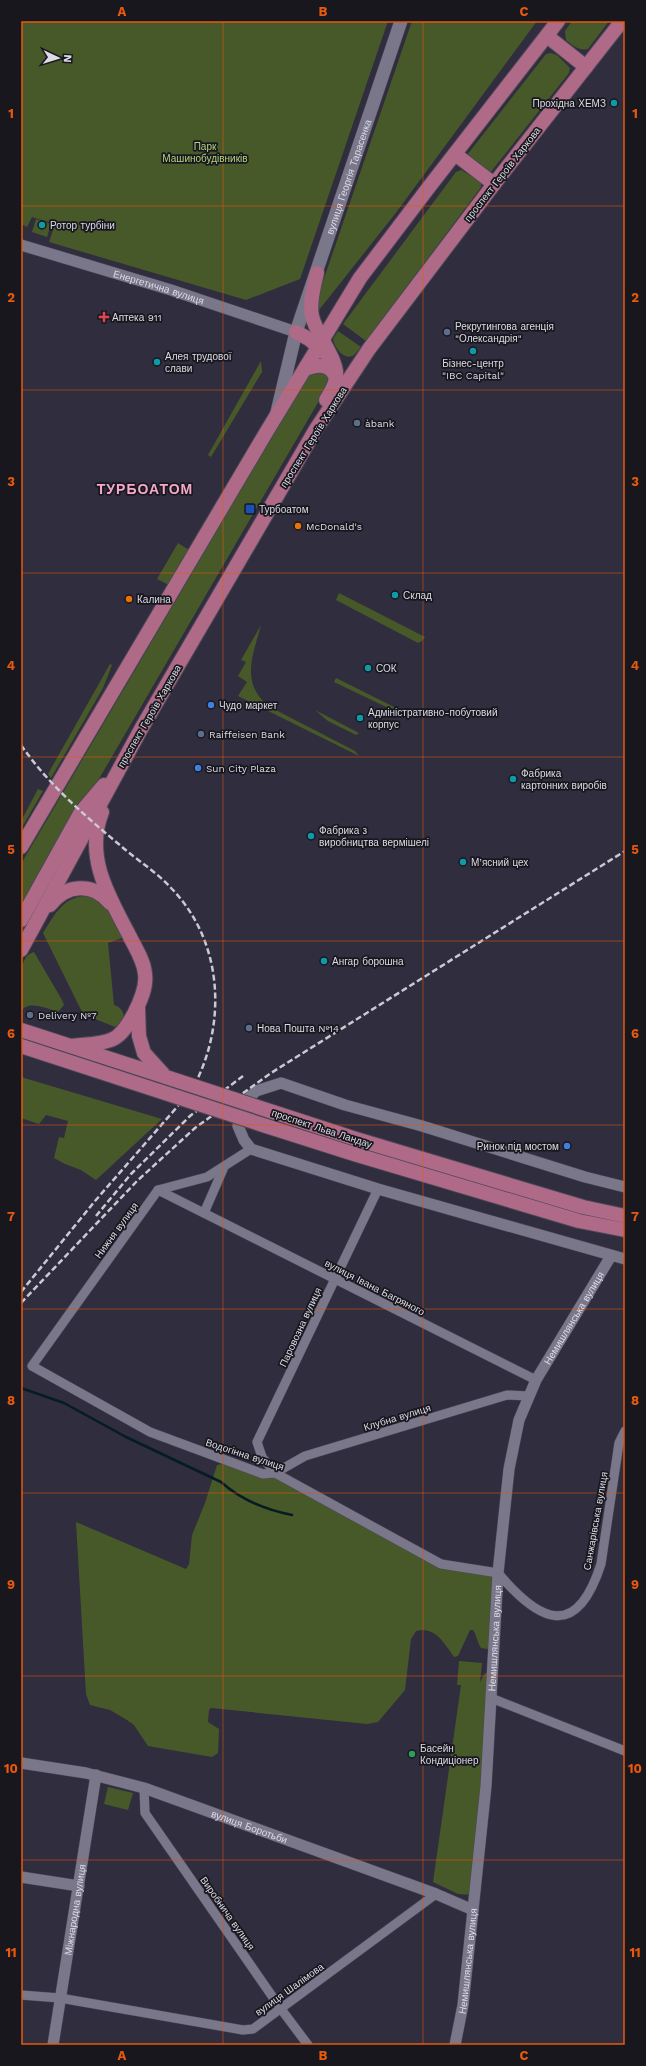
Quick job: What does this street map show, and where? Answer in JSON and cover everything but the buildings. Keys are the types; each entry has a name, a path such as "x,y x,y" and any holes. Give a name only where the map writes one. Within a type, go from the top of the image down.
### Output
{"main road":[{"name":"вулиця Георгія Тарасенка","path":"275,420 296,332 401,21"},
{"path":"21,847 305,369 370,263 558,21"},
{"name":"проспект Героїв Харкова","path":"23,945 120,767 316,429 369,349 494,184 622,21"},
{"path":"547,36 586,66"},
{"path":"455,154 494,184"},
{"path":"316,429 325,402 336,379 336,370 332,360 320,344 311,311 317,273"},
{"path":"296,332 320,344"},
{"path":"305,369 315,365 324,366 333,371 336,379"},
{"path":"71,1046 113,1039 126,1026 138,1007 145,985 144,966 99,870 95,839 99,820 120,767"},
{"path":"21,920 81,812 120,767"},
{"path":"23,945 54,900 65,891 82,888 95,890 104,896 116,909"},
{"path":"138,1007 139,1036 144,1053 166,1077"},
{"name":"проспект Льва Ландау","path":"21,1030 364,1141 582,1207 625,1216"},
{"name":"проспект Льва Ландау","path":"21,1046 354,1154 579,1221 625,1230"}],"street":[{"name":"Енергетична вулиця","path":"21,245 171,290 296,332"},
{"path":"625,1187 585,1177 422,1126 345,1105 281,1083 256,1091 248,1099 241,1110 238,1126 244,1140 251,1150 378,1189 625,1259"},
{"path":"158,1190 207,1177 251,1150"},
{"path":"204,1213 224,1167"},
{"name":"Паровозна вулиця","path":"275,1473 262,1457 257,1442 378,1189"},
{"name":"вулиця Івана Багряного","path":"158,1190 536,1380"},
{"name":"Нижня вулиця","path":"32,1366 158,1190"},
{"name":"Немишлянська вулиця","path":"455,2045 463,2005 486,1786 498,1573 509,1469 519,1420 536,1380 611,1256"},
{"name":"Водогінна вулиця","path":"32,1366 150,1432 263,1474 275,1473 441,1564 498,1573"},
{"name":"Клубна вулиця","path":"275,1473 305,1456 507,1395 529,1396"},
{"name":"Санжарівська вулиця","path":"498,1573 514,1592 552,1616 562,1616 579,1608 589,1595 601,1564 619,1442 625,1431"},
{"path":"491,1698 625,1751"},
{"name":"вулиця Боротьби","path":"21,1762 96,1775 144,1788 436,1894 473,1910"},
{"name":"Міжнародна вулиця","path":"52,2045 96,1775"},
{"name":"Виробнича вулиця","path":"144,1788 145,1814 281,2009 308,2045"},
{"path":"21,1877 79,1886"},
{"name":"вулиця Шалімова","path":"21,1996 60,1998 243,2030 253,2028 281,2009 436,1894"}],"green space":[{"name":"Парк Машинобудівників","path":"21,21 388,21 300,279 246,300 49,242 55,224 32,217 27,227 21,224"},
{"path":"412,21 537,21 395,214 319,310 317,299"},
{"path":"572,21 609,21 588,49 581,49 566,40 565,31"},
{"path":"551,53 557,55 570,68 569,73 490,173 467,155 546,54"},
{"path":"461,170 481,182 481,187 366,341 343,324 456,172"},
{"path":"36,219 51,224 47,237 32,232"},
{"path":"338,331 361,347 354,355 350,357 343,355 337,349 333,339"},
{"path":"261,361 262,372 211,457 208,455"},
{"path":"318,367 330,378 327,387 21,913 21,864 309,374"},
{"path":"178,543 189,550 169,585 157,579"},
{"path":"339,593 425,637 418,643 336,600"},
{"path":"261,625 252,658 251,668 251,678 259,697 268,706 355,751 359,756 238,696 247,682 238,676 246,662 241,660"},
{"path":"110,664 112,665 103,688 51,778 48,774"},
{"path":"336,678 406,713 405,716 334,682"},
{"path":"315,710 359,733 356,735 328,721"},
{"path":"38,789 43,791 21,829 21,821"},
{"path":"84,896 99,901 104,906 112,917 122,938 108,943 114,1005 121,1009 124,1016 119,1025 115,1027 83,1014 43,933 55,914 64,904 76,897"},
{"path":"34,952 64,1005 58,1012 33,1005 24,1008 21,1012 20,978 24,961 28,955"},
{"path":"21,1077 162,1119 96,1180 81,1170 54,1158 59,1137 64,1138 68,1121 46,1115 39,1124 21,1118"},
{"path":"222,1464 263,1474 275,1473 441,1564 498,1573 494,1645 487,1649 481,1648 473,1630 470,1630 458,1656 454,1657 443,1641 434,1633 423,1630 416,1631 411,1639 405,1690 378,1722 367,1724 211,1708 209,1710 208,1722 219,1729 218,1753 212,1757 148,1746 134,1725 110,1710 90,1705 86,1694 76,1522 186,1569 189,1564 192,1535 205,1503 217,1465"},
{"path":"459,1661 482,1663 480,1682 485,1673 488,1673 475,1895 458,1894 433,1882 461,1685 457,1685"},
{"path":"108,1787 133,1793 128,1810 104,1804"}],"waterway":[{"path":"21,1388 64,1403 126,1437 221,1482 245,1499 273,1510 292,1515"}],"railway":[{"path":"21,745 43,773 68,799 107,835 154,872 172,889 189,910 202,933 210,958 214,984 215,1010 212,1036 205,1062 194,1086"},
{"path":"21,1303 137,1181 195,1128 271,1073 625,851"},
{"path":"96,1216 131,1174 190,1116 243,1076"},
{"path":"21,1292 95,1201 184,1099"}],"place":[{"name":"Прохідна ХЕМЗ","path":"614,103"},
{"name":"Ротор турбіни","path":"42,225"},
{"name":"Аптека 911","path":"104,317"},
{"name":"Рекрутингова агенція \"Олександрія\"","path":"447,332"},
{"name":"Бізнес-центр \"IBC Capital\"","path":"473,351"},
{"name":"Алея трудової слави","path":"157,362"},
{"name":"àbank","path":"357,423"},
{"name":"Турбоатом","path":"250,509"},
{"name":"McDonald's","path":"298,526"},
{"name":"Склад","path":"395,595"},
{"name":"Калина","path":"129,599"},
{"name":"СОК","path":"368,668"},
{"name":"Чудо маркет","path":"211,705"},
{"name":"Адміністративно-побутовий корпус","path":"360,718"},
{"name":"Raiffeisen Bank","path":"201,734"},
{"name":"Sun City Plaza","path":"198,768"},
{"name":"Фабрика картонних виробів","path":"513,779"},
{"name":"Фабрика з виробництва вермішелі","path":"311,836"},
{"name":"М’ясний цех","path":"463,862"},
{"name":"Ангар борошна","path":"324,961"},
{"name":"Delivery №7","path":"30,1015"},
{"name":"Нова Пошта №14","path":"249,1028"},
{"name":"Ринок під мостом","path":"567,1146"},
{"name":"Басейн Кондиціонер","path":"412,1754"}],"district":[{"name":"ТУРБОАТОМ","path":"145,489"}]}
